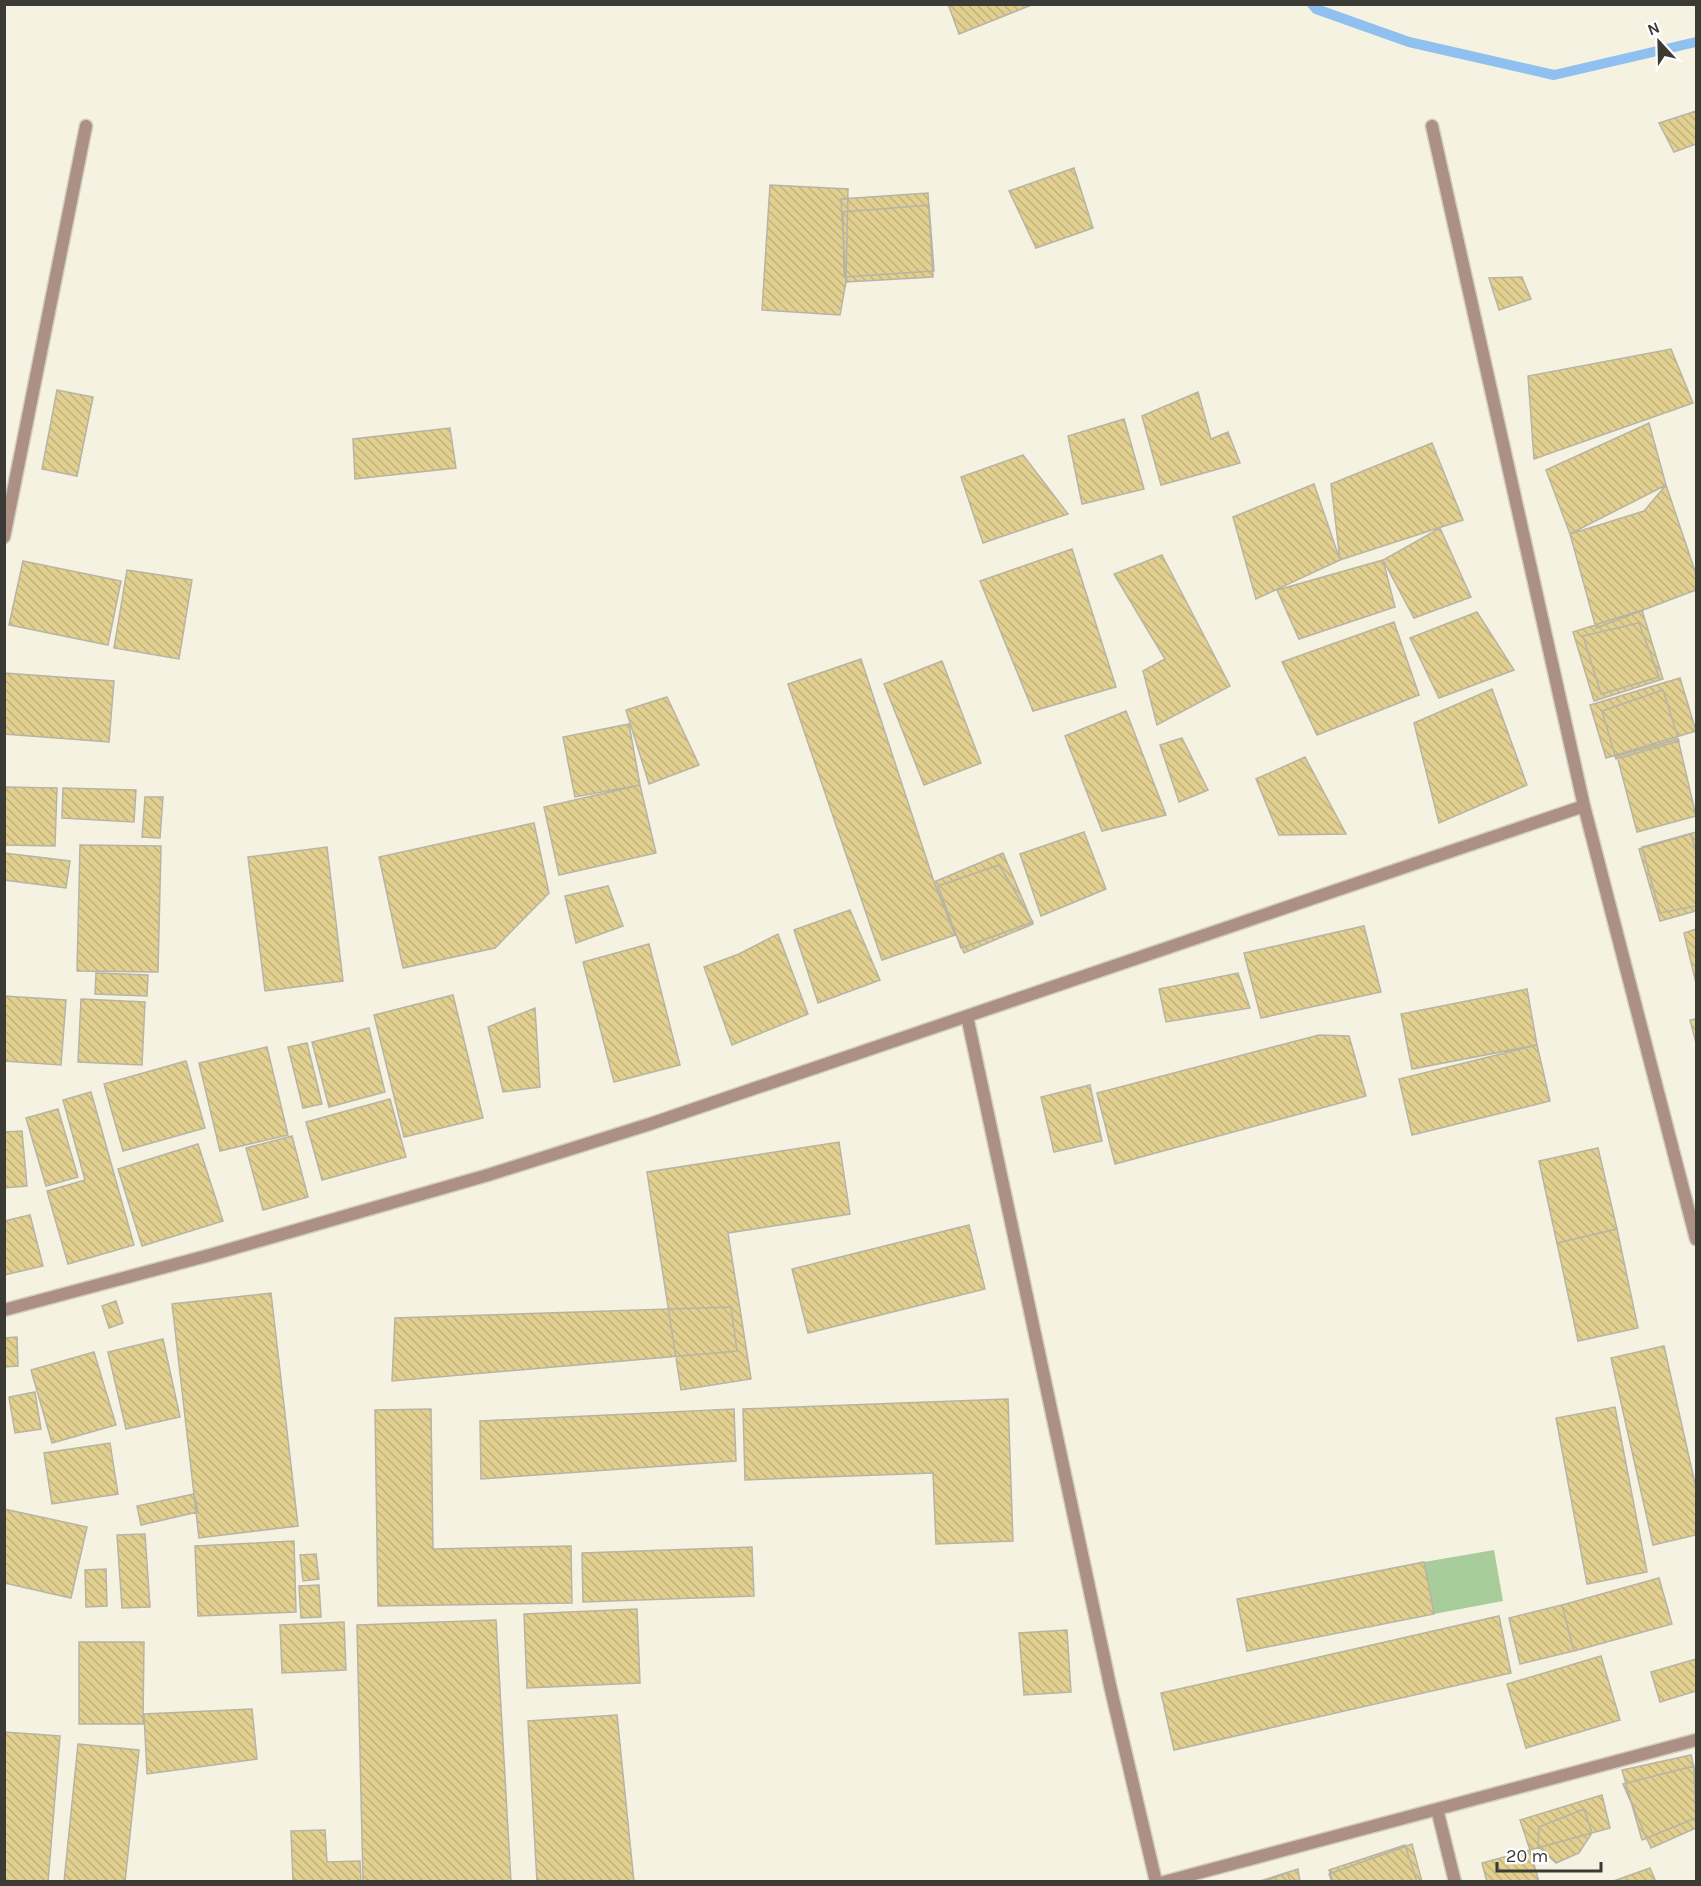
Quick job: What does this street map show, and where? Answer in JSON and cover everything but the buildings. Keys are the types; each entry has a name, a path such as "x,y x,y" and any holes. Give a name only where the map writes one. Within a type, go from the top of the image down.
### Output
{"street":[{"path":"4,537 86,126"},
{"path":"1432,126 1584,806 1696,1239"},
{"path":"4,1310 210,1255 498,1172 650,1124 1584,806"},
{"path":"967,1016 1111,1690 1156,1881"},
{"path":"1164,1881 1696,1740"},
{"path":"1437,1809 1455,1881"}],"green space":[{"path":"1494,1550 1503,1601 1434,1614 1424,1562"}],"waterway":[{"path":"1312,4 1316,9 1409,42 1554,75 1696,42"}]}
